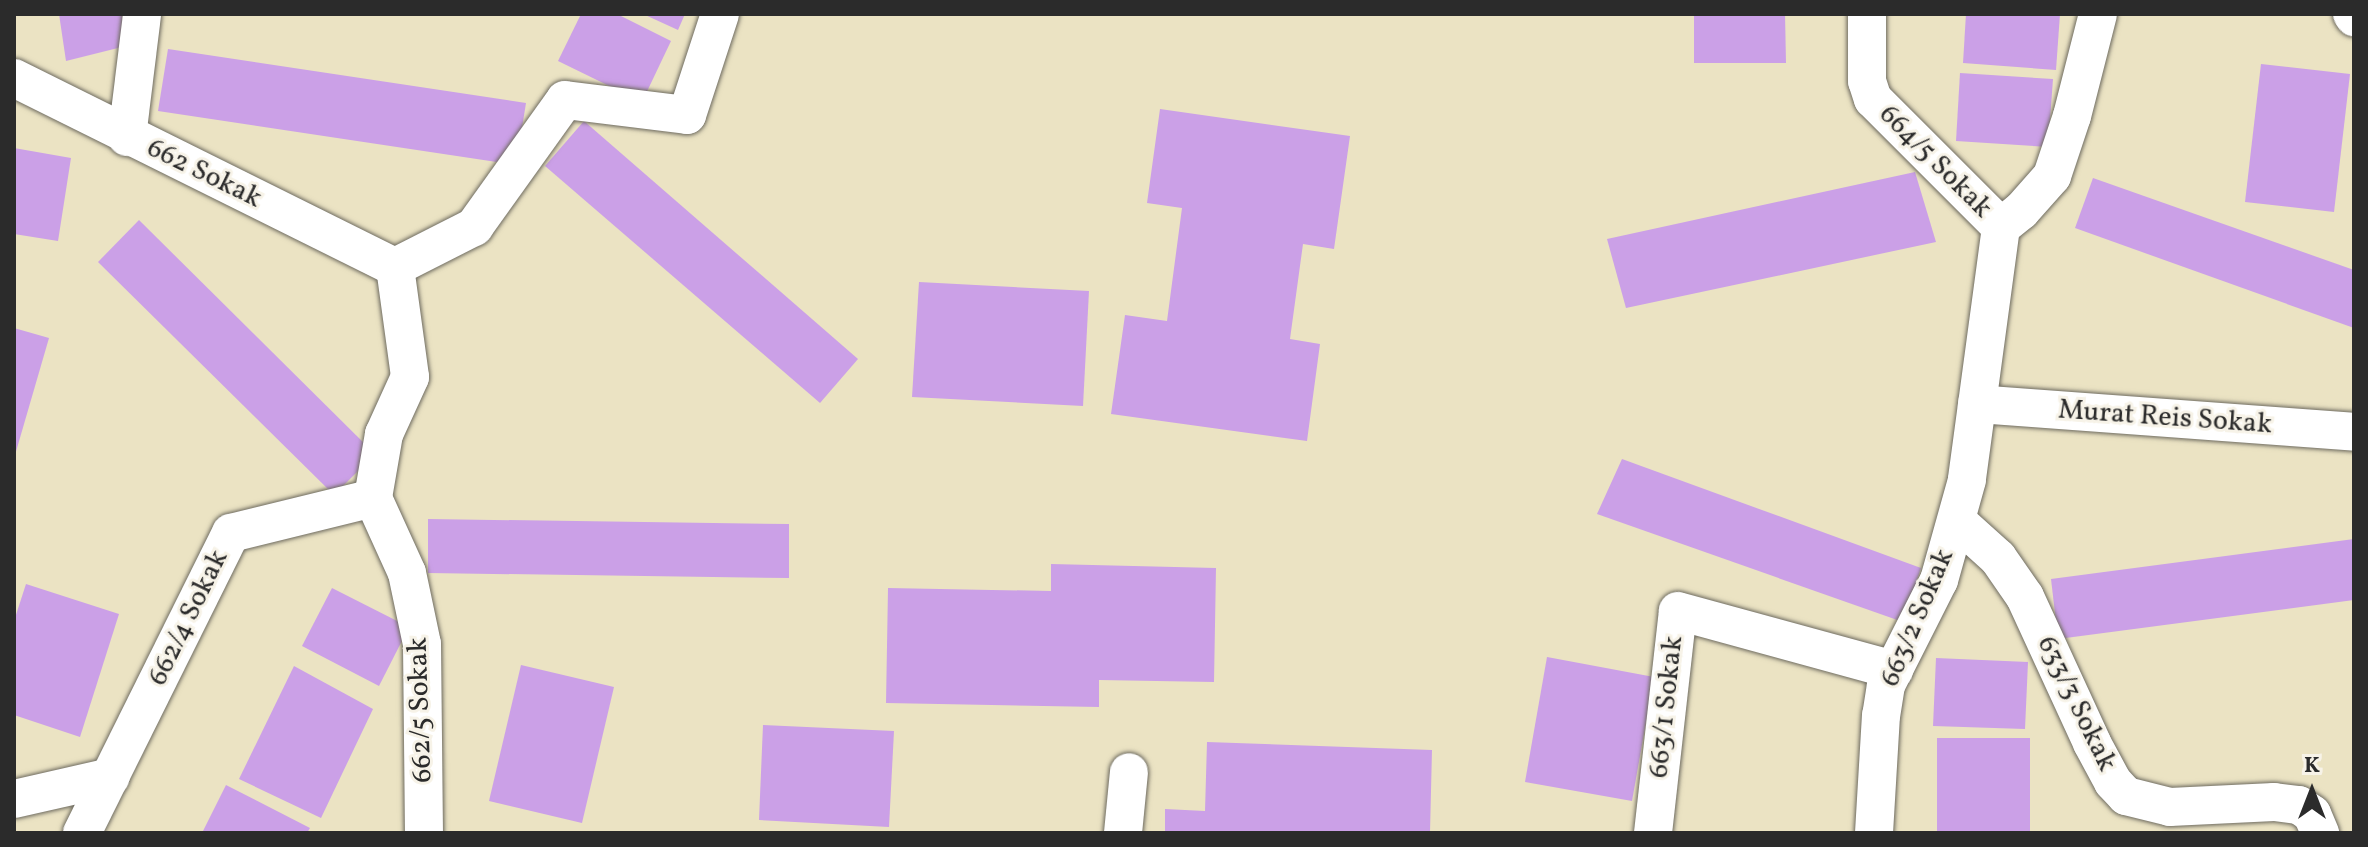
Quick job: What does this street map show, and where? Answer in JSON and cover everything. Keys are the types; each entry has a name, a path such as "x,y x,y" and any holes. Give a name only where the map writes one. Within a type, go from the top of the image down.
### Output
{"street":[{"path":"127,137 142,14"},
{"path":"373,498 384,434 410,377 395,267 474,227 565,100 687,115 720,14"},
{"name":"664/5 Sokak","path":"1867,14 1867,81 1873,99 2001,227 1977,404"},
{"path":"2001,227 2021,211 2052,176 2072,116 2098,14"},
{"name":"662 Sokak","path":"14,78 127,137 395,267"},
{"name":"Murat Reis Sokak","path":"1977,404 2354,432"},
{"name":"663/2 Sokak","path":"1874,833 1881,715 1886,685 1939,580 1967,480 1977,404"},
{"name":"662/4 Sokak","path":"82,833 231,533 373,498"},
{"name":"662/5 Sokak","path":"373,498 407,573 422,644 424,833"},
{"name":"633/3 Sokak","path":"1957,521 1998,558 2025,597 2092,743 2113,782 2126,796 2170,807 2274,802 2299,805 2312,814 2320,833"},
{"name":"663/1 Sokak","path":"1653,833 1678,611 1894,670"},
{"path":"1123,833 1129,772"},
{"path":"14,799 111,777"}],"building":[{"path":"59,14 122,14 126,46 66,61"},
{"path":"581,14 617,14 671,41 642,102 558,61"},
{"path":"643,14 685,14 678,30"},
{"path":"1694,14 1785,14 1786,63 1694,63"},
{"path":"1966,14 2060,14 2056,70 1963,63"},
{"path":"168,49 526,103 516,165 158,111"},
{"path":"2261,64 2350,74 2334,212 2245,202"},
{"path":"1960,73 2053,79 2048,147 1956,141"},
{"path":"1160,109 1350,136 1334,249 1303,244 1290,339 1320,344 1307,441 1111,414 1125,315 1167,321 1182,208 1147,203"},
{"path":"584,121 858,359 820,403 545,166"},
{"path":"14,148 71,158 58,241 14,234"},
{"path":"1915,172 1936,242 1626,308 1607,239"},
{"path":"2093,178 2354,270 2354,328 2075,228"},
{"path":"139,220 375,454 334,495 98,262"},
{"path":"919,282 1089,291 1083,406 912,397"},
{"path":"14,328 49,338 15,455 14,455"},
{"path":"1622,459 1921,568 1903,622 1597,514"},
{"path":"428,519 789,524 789,578 428,573"},
{"path":"2354,539 2354,600 2058,639 2051,579"},
{"path":"1051,564 1216,568 1214,682 1099,680 1099,707 886,703 888,588 1051,591"},
{"path":"26,584 119,614 80,737 14,715 14,621"},
{"path":"332,588 409,627 379,686 302,646"},
{"path":"1547,657 1654,677 1632,801 1525,782"},
{"path":"1936,658 2028,662 2025,729 1933,726"},
{"path":"521,665 614,687 582,823 489,801"},
{"path":"294,666 373,709 321,818 239,779"},
{"path":"763,725 894,731 889,827 759,820"},
{"path":"1937,738 2030,738 2030,833 1937,833"},
{"path":"1207,742 1432,750 1430,833 1165,833 1165,809 1205,811"},
{"path":"226,785 310,828 307,833 202,833"}]}
